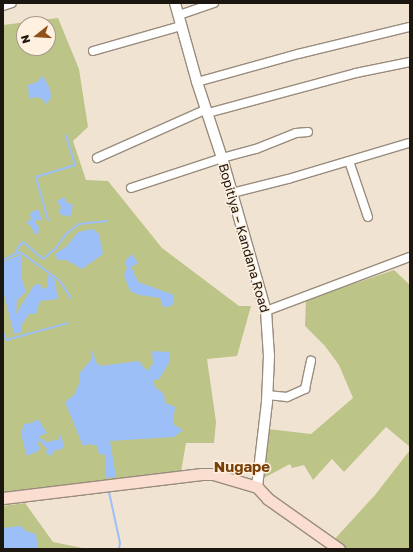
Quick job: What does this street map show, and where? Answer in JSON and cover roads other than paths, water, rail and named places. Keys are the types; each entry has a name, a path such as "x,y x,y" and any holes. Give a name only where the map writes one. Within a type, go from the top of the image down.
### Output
{"main road":[{"path":"3,498 202,474 213,474 257,487 268,499 339,549"}],"street":[{"path":"3,6 12,3"},
{"name":"Bopitiya – Kandana Road","path":"175,3 196,82 222,158 266,311 269,356 268,395 257,487"},
{"path":"179,16 214,3"},
{"path":"93,52 181,26"},
{"path":"196,82 298,54 410,27"},
{"path":"97,158 207,111 356,73 410,62"},
{"path":"131,188 222,158 256,149 296,133 308,132"},
{"path":"232,193 409,143"},
{"path":"349,161 368,217"},
{"path":"266,311 410,257"},
{"path":"268,395 287,397 305,389 311,361"}],"water":[{"path":"43,76 50,89 51,97 47,104 42,99 36,97 29,99 28,85 37,82"},
{"path":"64,197 66,202 73,205 70,217 59,214 61,207 57,201"},
{"path":"39,210 42,221 35,219 35,223 39,227 38,235 34,233 31,226 26,223 31,219 30,214 33,211"},
{"path":"93,229 99,234 103,254 82,269 66,260 58,260 55,254 67,246 78,232"},
{"path":"22,254 22,279 26,292 17,300 16,314 34,285 40,284 43,289 48,287 48,275 54,278 58,299 40,301 36,314 29,314 21,326 22,332 14,334 3,291 3,262"},
{"path":"132,254 138,263 131,267 138,282 174,295 174,304 168,307 163,307 160,298 139,295 130,291 124,275 127,269 125,261"},
{"path":"92,350 96,362 100,366 139,361 147,371 153,364 152,351 169,352 169,363 159,379 153,380 155,387 164,394 165,403 175,407 173,424 183,430 174,437 110,441 116,477 106,478 105,455 99,454 97,446 90,444 83,446 65,402 74,395 80,382 79,374 91,360"},
{"path":"38,419 47,433 39,436 39,439 43,439 46,442 58,440 61,434 64,448 54,451 51,456 46,453 47,449 39,440 38,443 40,450 27,456 21,434 24,424 32,423"},
{"path":"21,526 26,531 36,534 38,549 3,549 3,528"}],"waterway":[{"path":"48,220 36,177 75,165 66,135"},
{"path":"15,254 23,242 43,259 56,248 67,233 79,224 107,221"},
{"path":"3,260 20,252 59,280 71,298"},
{"path":"3,332 6,340 68,323"},
{"path":"109,492 120,543 119,549"}],"district":[{"name":"Nugape","path":"242,467"}]}
